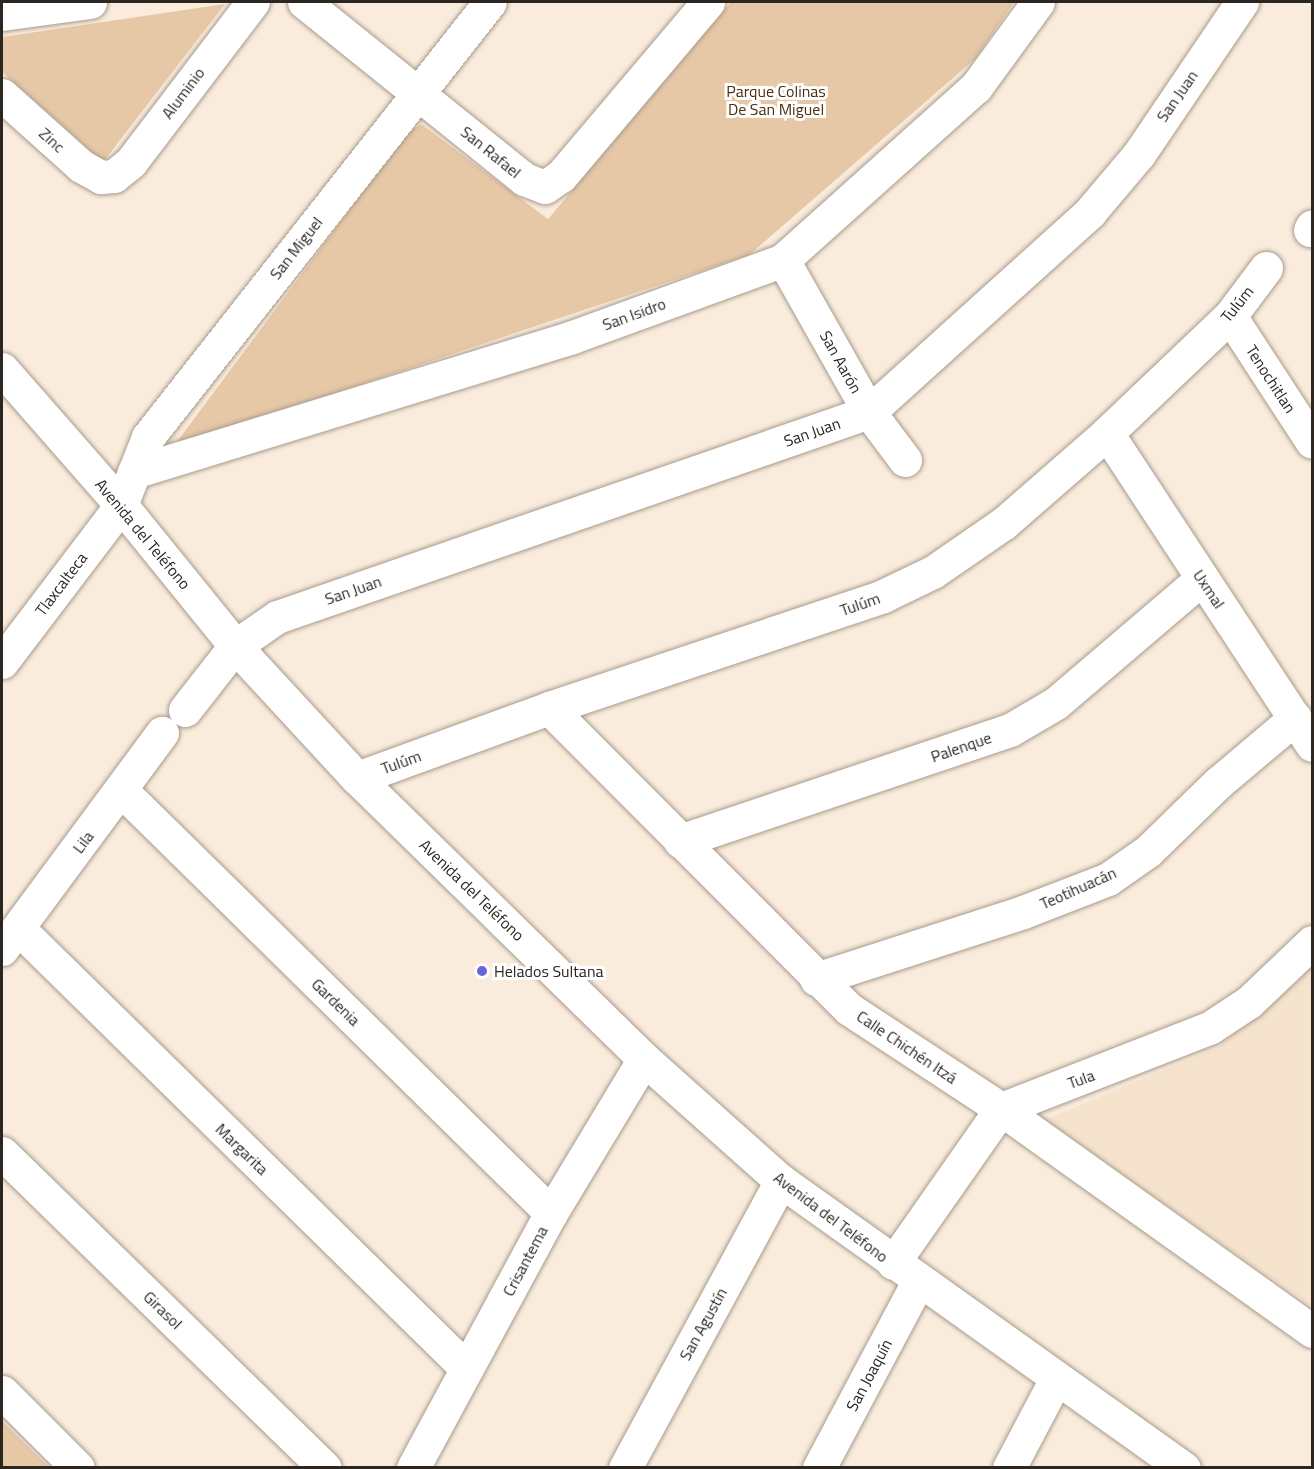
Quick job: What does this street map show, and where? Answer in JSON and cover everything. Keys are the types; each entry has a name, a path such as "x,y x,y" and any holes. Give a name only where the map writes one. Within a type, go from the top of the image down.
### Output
{"street":[{"path":"2,14 90,2"},
{"name":"Aluminio","path":"108,179 131,162 253,2"},
{"name":"San Rafael","path":"304,2 524,179 545,187 561,176 708,2"},
{"name":"San Miguel","path":"120,505 148,437 490,2"},
{"name":"San Isidro","path":"134,472 572,337 783,260 976,87 1038,2"},
{"name":"San Juan","path":"235,646 250,632 297,609 869,412 1090,212 1139,154 1242,2"},
{"name":"Zinc","path":"2,95 81,166 108,179"},
{"name":"San Aarón","path":"783,260 869,412 905,460"},
{"name":"Tulúm","path":"357,778 549,708 908,586 965,553 1107,432 1230,316 1266,268"},
{"name":"Tenochitlan","path":"1230,316 1312,442"},
{"name":"Avenida del Teléfono","path":"2,369 120,505 235,646 357,778 644,1059 781,1181 905,1273 1184,1467"},
{"name":"Uxmal","path":"1107,432 1201,579 1312,745"},
{"name":"Tlaxcalteca","path":"4,652 120,505"},
{"name":"Palenque","path":"680,841 1010,730 1056,703 1201,579"},
{"name":"Lila","path":"10,939 173,721 235,646"},
{"name":"Calle Chichén Itzá","path":"549,708 816,979 849,1009 1001,1109 1312,1330"},
{"name":"Teotihuacán","path":"816,979 1023,912 1108,879 1149,851 1218,783 1295,718"},
{"name":"Gardenia","path":"122,791 551,1213"},
{"name":"Margarita","path":"10,939 467,1370"},
{"name":"Tula","path":"1001,1109 1211,1027 1249,1002 1312,942"},
{"name":"Crisantema","path":"413,1467 551,1213 644,1059"},
{"path":"905,1273 1001,1109"},
{"name":"Girasol","path":"2,1153 325,1467"},
{"name":"San Agustín","path":"625,1467 781,1181"},
{"name":"San Joaquín","path":"819,1467 905,1273"},
{"path":"1009,1467 1056,1380"},
{"path":"2,1392 78,1467"}],"shaded area":[{"path":"1312,957 1312,1306 1044,1120 1219,1047"}],"green space":[{"name":"Parque Colinas De San Miguel","path":"731,2 1014,2 976,58 749,255 173,447 406,134 421,124 548,219"},
{"path":"225,4 103,162 2,72 2,37"},
{"path":"2,1421 49,1467 2,1467"}],"place":[{"name":"Helados Sultana","path":"482,971"}]}
